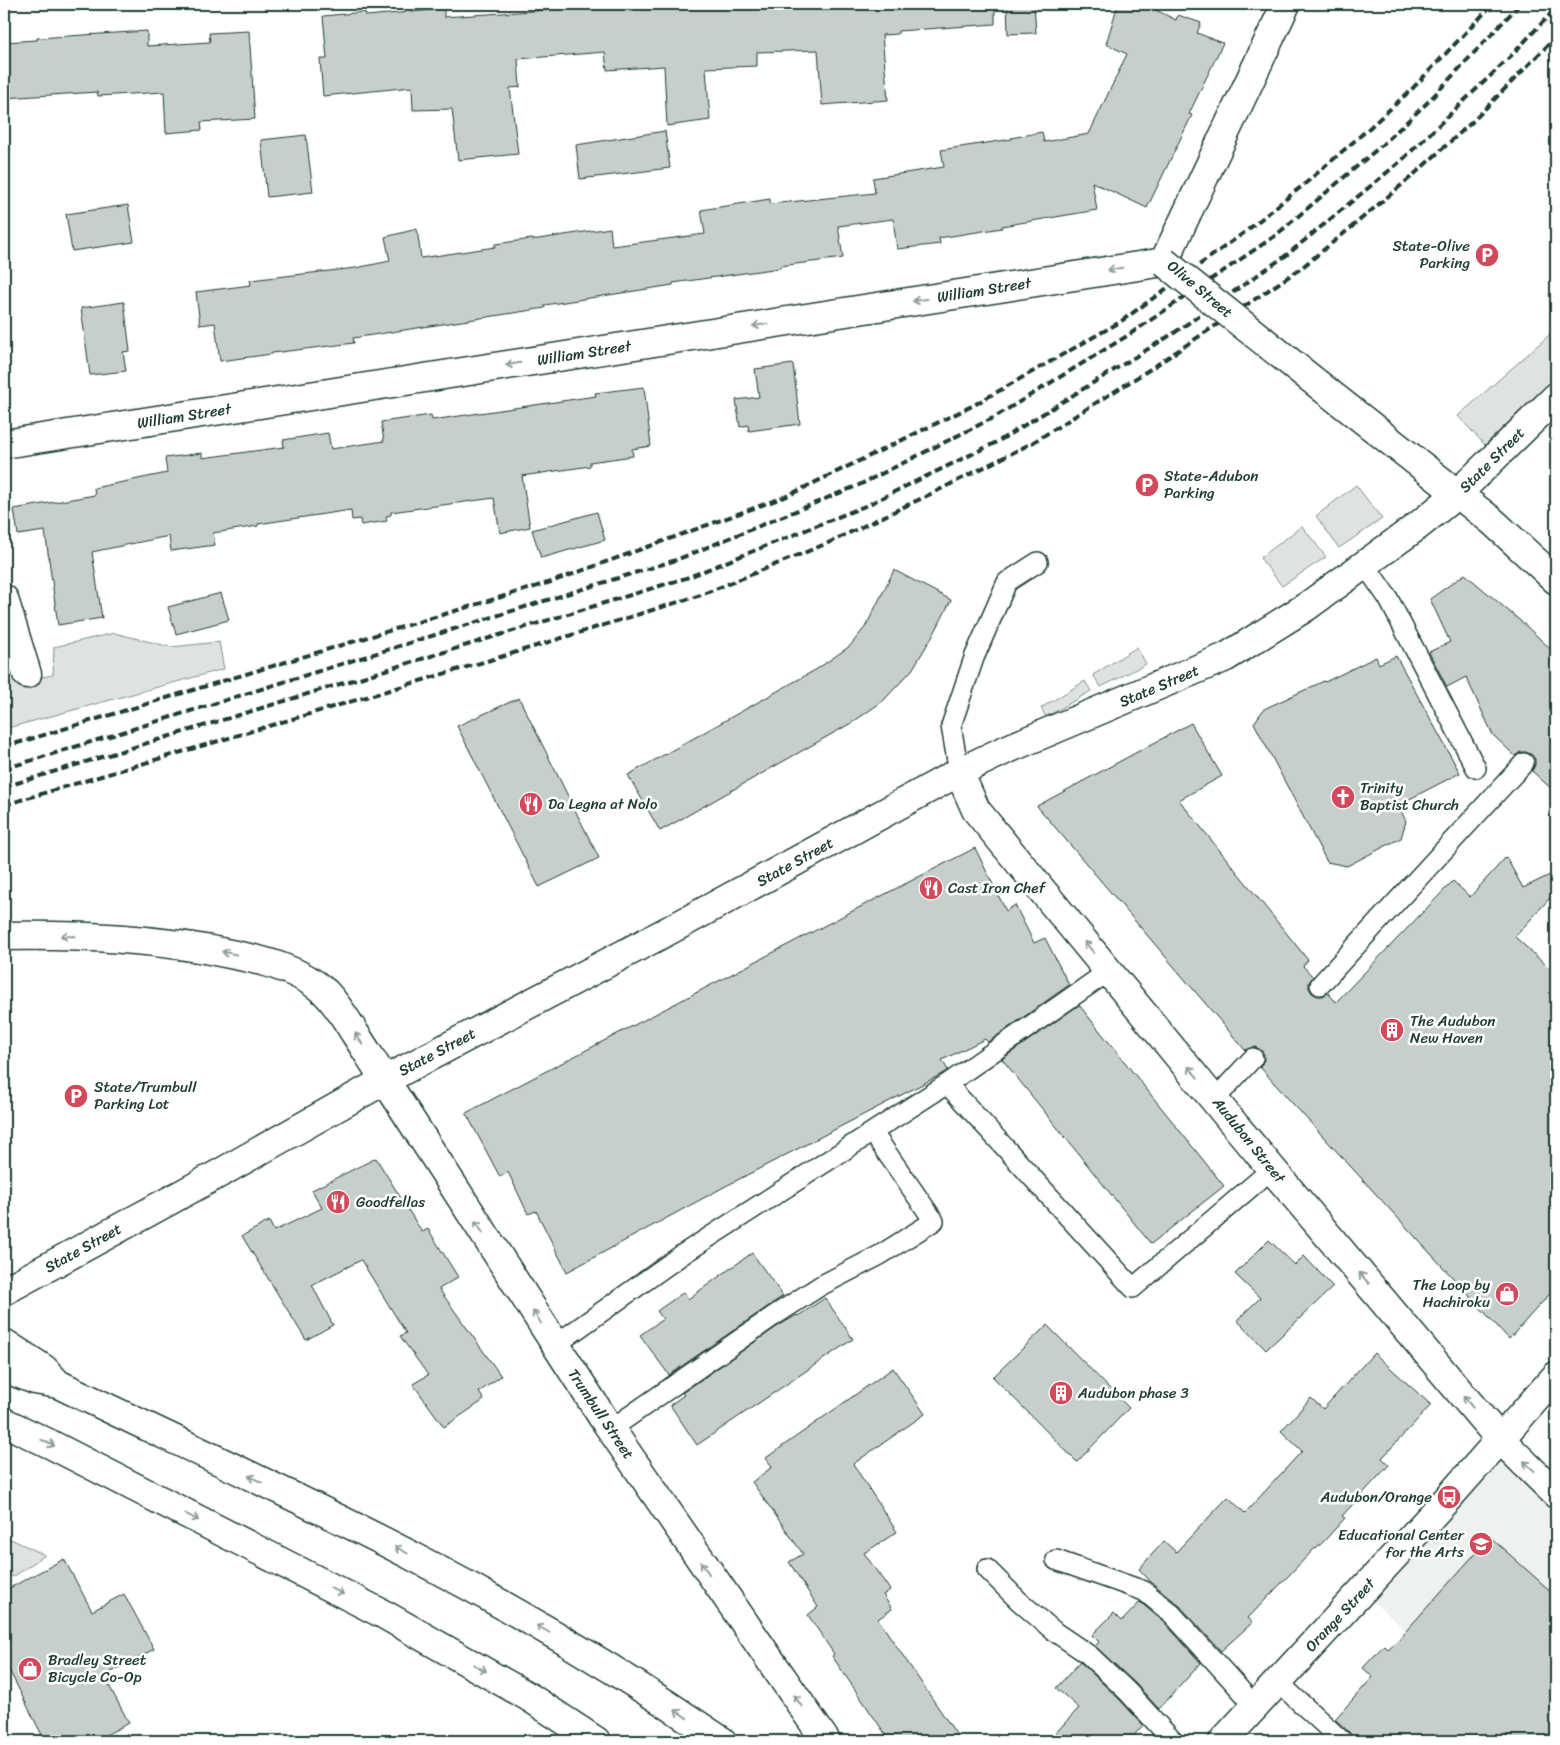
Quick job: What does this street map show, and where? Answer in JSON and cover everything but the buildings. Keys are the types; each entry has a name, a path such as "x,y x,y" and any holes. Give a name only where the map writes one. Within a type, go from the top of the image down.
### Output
{"main road":[{"name":"Olive Street","path":"1286,4 1164,262 1492,521 1556,580"},
{"name":"William Street","path":"4,444 1164,262"},
{"name":"State Street","path":"4,1291 385,1080 681,924 959,772 1003,751 1226,657 1306,607 1365,565 1457,494 1556,397"},
{"path":"4,599 27,674"},
{"name":"Audubon Street","path":"959,772 976,810 1272,1169 1500,1439 1556,1494"},
{"name":"Trumbull Street","path":"4,936 87,936 130,939 212,950 271,963 303,977 325,992 348,1022 611,1429 826,1741"},
{"path":"7,1353 44,1369 58,1384 359,1529 454,1578 562,1640 657,1698 722,1741"},
{"name":"Orange Street","path":"1223,1741 1442,1504 1556,1376"},
{"path":"4,1422 385,1615 529,1697 596,1741"}],"lane":[{"path":"959,772 951,726 974,658 1006,582 1038,562"},
{"path":"1365,565 1388,598 1476,768"},
{"path":"1320,985 1524,763"},
{"path":"555,1345 683,1254 947,1084 1109,971"},
{"path":"1215,1099 1253,1058"},
{"path":"947,1084 1133,1288 1272,1169"},
{"path":"611,1429 820,1286 880,1255 934,1221 872,1133"},
{"path":"1056,1560 1144,1591 1172,1614 1255,1706"},
{"path":"988,1569 1019,1601 1055,1632 1089,1655 1127,1691 1173,1741"},
{"path":"1278,1682 1342,1741"}],"shaded area":[{"path":"1556,329 1556,377 1485,445 1458,416"},
{"path":"1356,485 1382,519 1339,548 1316,516"},
{"path":"1302,526 1326,557 1282,586 1260,558"},
{"path":"114,633 171,647 219,642 224,669 4,729 4,684 53,675 54,647"},
{"path":"1137,647 1146,664 1101,687 1093,675"},
{"path":"1085,681 1091,691 1046,717 1041,708"},
{"name":"Educational Center for the Arts","path":"1500,1439 1556,1494 1556,1741 1517,1741 1481,1699 1362,1591"},
{"path":"4,1536 45,1555 13,1577 4,1572"}],"railway":[{"path":"4,747 551,582 787,496 974,405 1120,322 1245,232 1307,182 1411,90 1493,4"},
{"path":"4,769 676,560 859,485 993,418 1127,336 1275,236 1382,145 1428,102 1520,4"},
{"path":"4,787 689,577 865,506 997,442 1174,333 1288,254 1401,161 1509,58 1556,8"},
{"path":"4,805 701,595 828,543 937,491 1032,443 1152,368 1300,269 1410,178 1471,123 1556,37"}],"place":[{"name":"State-Olive Parking","path":"1487,255"},
{"name":"State-Adubon Parking","path":"1147,485"},
{"name":"Trinity Baptist Church","path":"1343,797"},
{"name":"Da Legna at Nolo","path":"531,804"},
{"name":"Cast Iron Chef","path":"931,888"},
{"name":"The Audubon New Haven","path":"1392,1030"},
{"name":"State/Trumbull Parking Lot","path":"76,1096"},
{"name":"Goodfellas","path":"338,1202"},
{"name":"The Loop by Hachiroku","path":"1507,1294"},
{"name":"Audubon phase 3","path":"1061,1393"},
{"name":"Audubon/Orange","path":"1449,1497"},
{"name":"Educational Center for the Arts","path":"1481,1544"},
{"name":"Bradley Street Bicycle Co-Op","path":"30,1669"}]}
